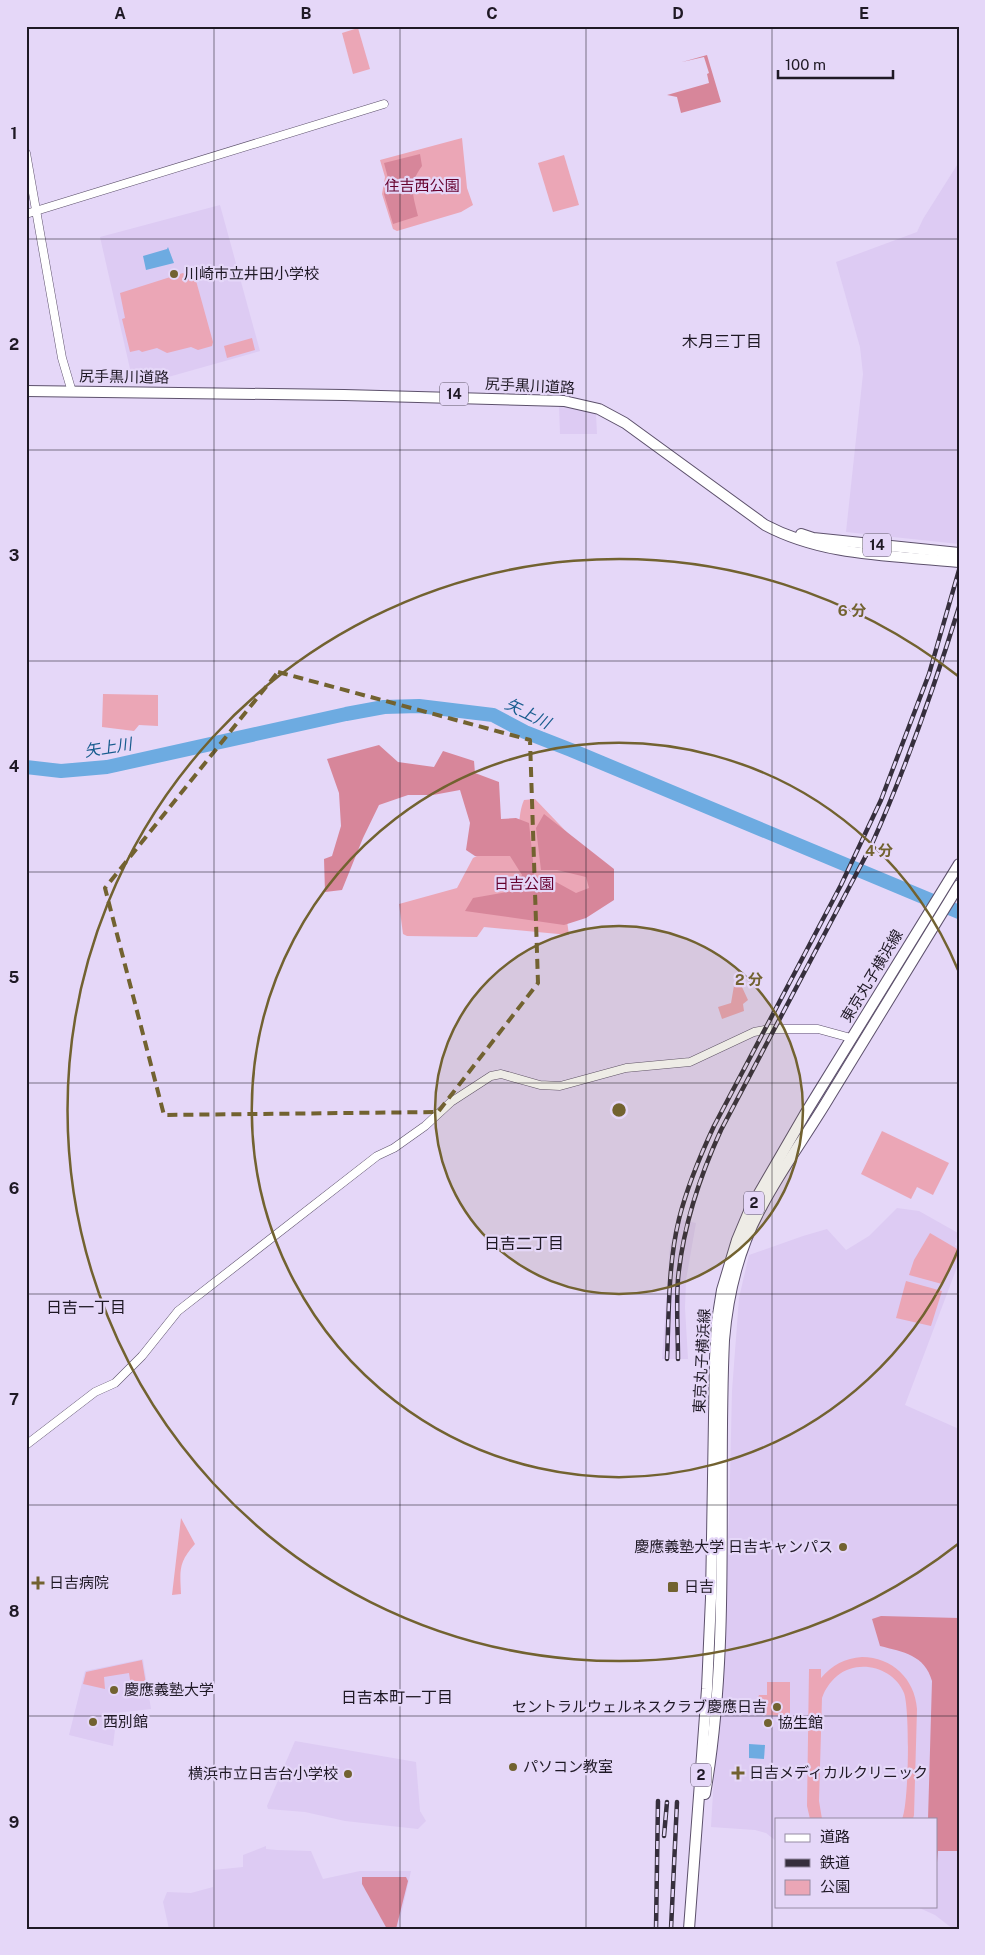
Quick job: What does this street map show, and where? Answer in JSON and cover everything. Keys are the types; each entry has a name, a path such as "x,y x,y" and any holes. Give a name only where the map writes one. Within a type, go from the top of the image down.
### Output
{"main road":[{"name":"尻手黒川道路","path":"26,387 72,390 553,400 577,403 599,409 625,423 765,525 781,533 813,545 839,550 959,562"},
{"name":"尻手黒川道路","path":"26,391 218,389 554,395 575,398 620,414 758,514 782,528 813,538 959,553"},
{"name":"東京丸子横浜線","path":"688,1929 706,1719 712,1598 715,1358 720,1300 729,1263 750,1209 851,1038 959,864"},
{"name":"東京丸子横浜線","path":"697,1832 708,1780 714,1734 721,1631 724,1350 728,1309 735,1274 752,1227 767,1196 956,889"}],"street":[{"path":"26,214 384,104"},
{"path":"26,153 62,358 72,390"},
{"path":"26,1445 95,1392 115,1383 142,1356 178,1311 376,1156 394,1148 425,1126 451,1102 492,1076 500,1074 540,1085 560,1086 626,1068 690,1062 754,1032 769,1028 818,1030 851,1038"}],"highlighted area":[{"path":"278,672 530,740 538,983 438,1112 164,1115 105,888"}],"shaded area":[{"path":"959,162 959,544 846,532 863,374 860,347 836,262 917,232 923,219"},
{"name":"川崎市立井田小学校","path":"220,205 260,351 147,383 133,382 100,237"},
{"path":"559,405 582,409 596,414 597,434 560,434"},
{"name":"慶應義塾大学 日吉キャンパス","path":"897,1208 919,1211 958,1233 955,1245 959,1247 959,1262 905,1405 959,1429 959,1929 953,1929 935,1915 919,1908 938,1908 938,1818 775,1818 775,1840 766,1833 755,1830 711,1827 729,1521 732,1391 739,1298 749,1255 827,1229 846,1250 869,1236"},
{"path":"677,1219 696,1223 686,1280 685,1308 688,1359 662,1359 670,1246"},
{"name":"慶應義塾大学","path":"143,1659 151,1709 117,1713 113,1746 69,1735 85,1671"},
{"name":"横浜市立日吉台小学校","path":"295,1741 416,1762 420,1811 426,1821 418,1829 345,1821 305,1812 268,1809 267,1806"},
{"path":"266,1846 266,1849 311,1851 323,1879 360,1871 411,1871 398,1929 169,1929 163,1902 167,1892 191,1893 213,1887 213,1870 243,1867 243,1855"}],"green space":[{"path":"358,28 370,69 353,74 342,33"},
{"path":"707,55 721,102 681,113 677,97 667,95 709,83 707,74 709,73 704,57 682,62"},
{"name":"住吉西公園","path":"462,138 467,188 473,205 461,212 397,231 393,229 382,194 385,177 380,160"},
{"path":"420,154 422,166 413,184 418,216 393,224 384,194 388,178 384,163"},
{"path":"564,155 579,205 553,212 538,163"},
{"path":"183,273 188,277 195,277 213,342 212,346 198,350 191,347 167,353 157,348 142,352 139,350 130,352 122,319 125,318 120,293"},
{"path":"252,338 255,350 227,358 224,346"},
{"path":"103,694 158,695 158,726 139,725 134,731 102,727"},
{"path":"379,745 398,762 434,767 443,751 474,761 475,773 499,782 501,819 516,818 529,823 535,880 545,887 556,882 576,893 589,888 586,877 557,870 541,870 536,828 544,814 614,869 614,900 586,918 564,925 465,911 473,898 513,891 522,875 510,856 475,856 466,850 470,823 460,790 433,795 408,795 379,805 342,890 325,892 324,859 332,856 341,826 339,793 327,759"},
{"name":"日吉公園","path":"535,799 601,868 604,885 565,907 569,935 484,927 477,937 407,936 403,934 399,904 457,888 473,858 517,835 524,800"},
{"path":"736,974 748,1000 743,1004 744,1011 722,1019 718,1007 731,1003"},
{"path":"882,1131 949,1163 933,1195 917,1187 911,1199 861,1174"},
{"path":"930,1233 959,1250 959,1254 942,1284 909,1275 914,1260"},
{"path":"906,1281 942,1291 931,1326 896,1318"},
{"path":"181,1518 195,1544 185,1556 181,1567 181,1594 172,1595"},
{"path":"881,1616 959,1618 959,1851 938,1851 938,1818 928,1818 932,1681 929,1672 919,1660 912,1656 880,1646 872,1619"},
{"path":"862,1657 883,1661 900,1672 912,1688 917,1709 913,1818 902,1818 906,1795 908,1756 904,1693 892,1677 875,1668 865,1667 855,1668 837,1676 828,1686 822,1698 819,1801 822,1818 810,1818 807,1806 809,1669 821,1669 821,1678 839,1663"},
{"path":"142,1660 146,1684 131,1686 129,1673 104,1677 105,1689 83,1684 86,1672"},
{"name":"セントラルウェルネスクラブ慶應日吉","path":"767,1682 790,1682 790,1716 764,1715 764,1699 758,1698 759,1695 767,1695"},
{"path":"362,1877 406,1877 408,1881 396,1929 387,1929 362,1884"}],"water":[{"path":"168,247 174,263 146,270 143,256 167,249"},
{"path":"749,1744 765,1745 764,1759 749,1758"}],"waterway":[{"name":"矢上川","path":"26,767 61,771 107,767 384,707 419,706 493,715 525,732 959,912"}],"railway":[{"path":"667,1359 670,1289 675,1236 690,1183 714,1126 841,885 881,800 929,674 959,570"},
{"path":"678,1359 677,1299 680,1259 688,1221 699,1184 721,1130 871,846 919,728 959,607"},
{"path":"656,1929 658,1801"},
{"path":"664,1836 667,1802"},
{"path":"671,1929 677,1802"}],"place":[{"name":"川崎市立井田小学校","path":"174,274"},
{"name":"慶應義塾大学 日吉キャンパス","path":"843,1547"},
{"name":"日吉病院","path":"38,1583"},
{"name":"日吉","path":"673,1587"},
{"name":"慶應義塾大学","path":"114,1690"},
{"name":"セントラルウェルネスクラブ慶應日吉","path":"777,1707"},
{"name":"西別館","path":"93,1722"},
{"name":"協生館","path":"768,1723"},
{"name":"パソコン教室","path":"513,1767"},
{"name":"日吉メディカルクリニック","path":"738,1773"},
{"name":"横浜市立日吉台小学校","path":"348,1774"}],"district":[{"name":"木月三丁目","path":"722,341"},
{"name":"日吉二丁目","path":"524,1243"},
{"name":"日吉一丁目","path":"86,1307"},
{"name":"日吉本町一丁目","path":"397,1697"}]}
